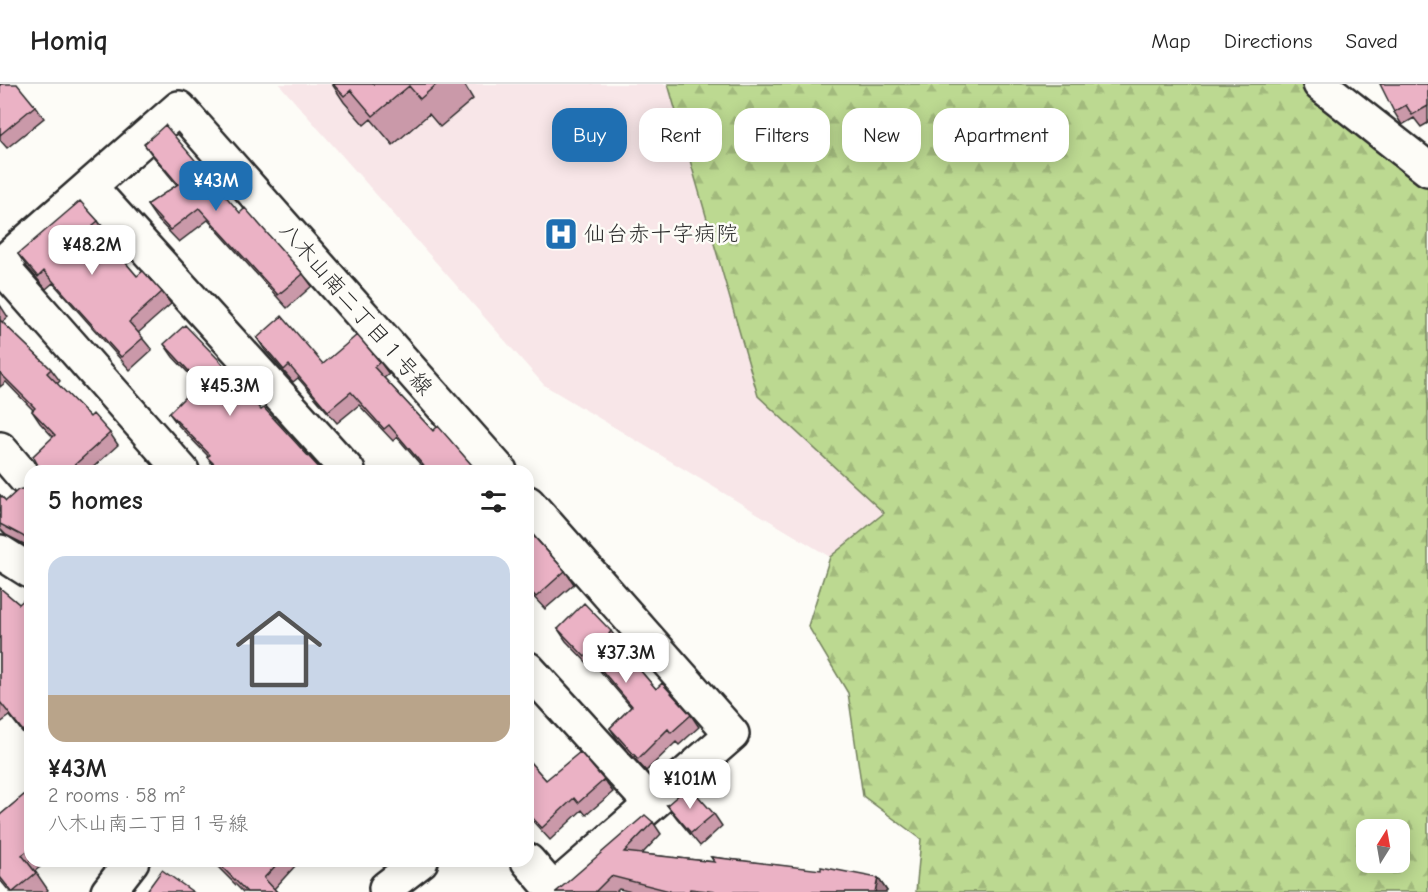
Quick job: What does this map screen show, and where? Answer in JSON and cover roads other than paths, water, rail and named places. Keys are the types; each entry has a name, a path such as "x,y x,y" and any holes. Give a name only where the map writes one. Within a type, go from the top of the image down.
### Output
{"street":[{"path":"1320,84 1427,168"},
{"name":"八木山南二丁目１号線","path":"167,465 0,265 179,108 495,465"},
{"path":"90,187 343,465"},
{"path":"0,449 24,477"},
{"path":"533,867 553,890 732,734 534,510"},
{"path":"0,552 24,567"},
{"path":"534,676 651,804"},
{"path":"108,892 127,867"},
{"path":"389,892 386,888 412,867"}],"place":[{"name":"仙台赤十字病院","path":"561,234"}]}
